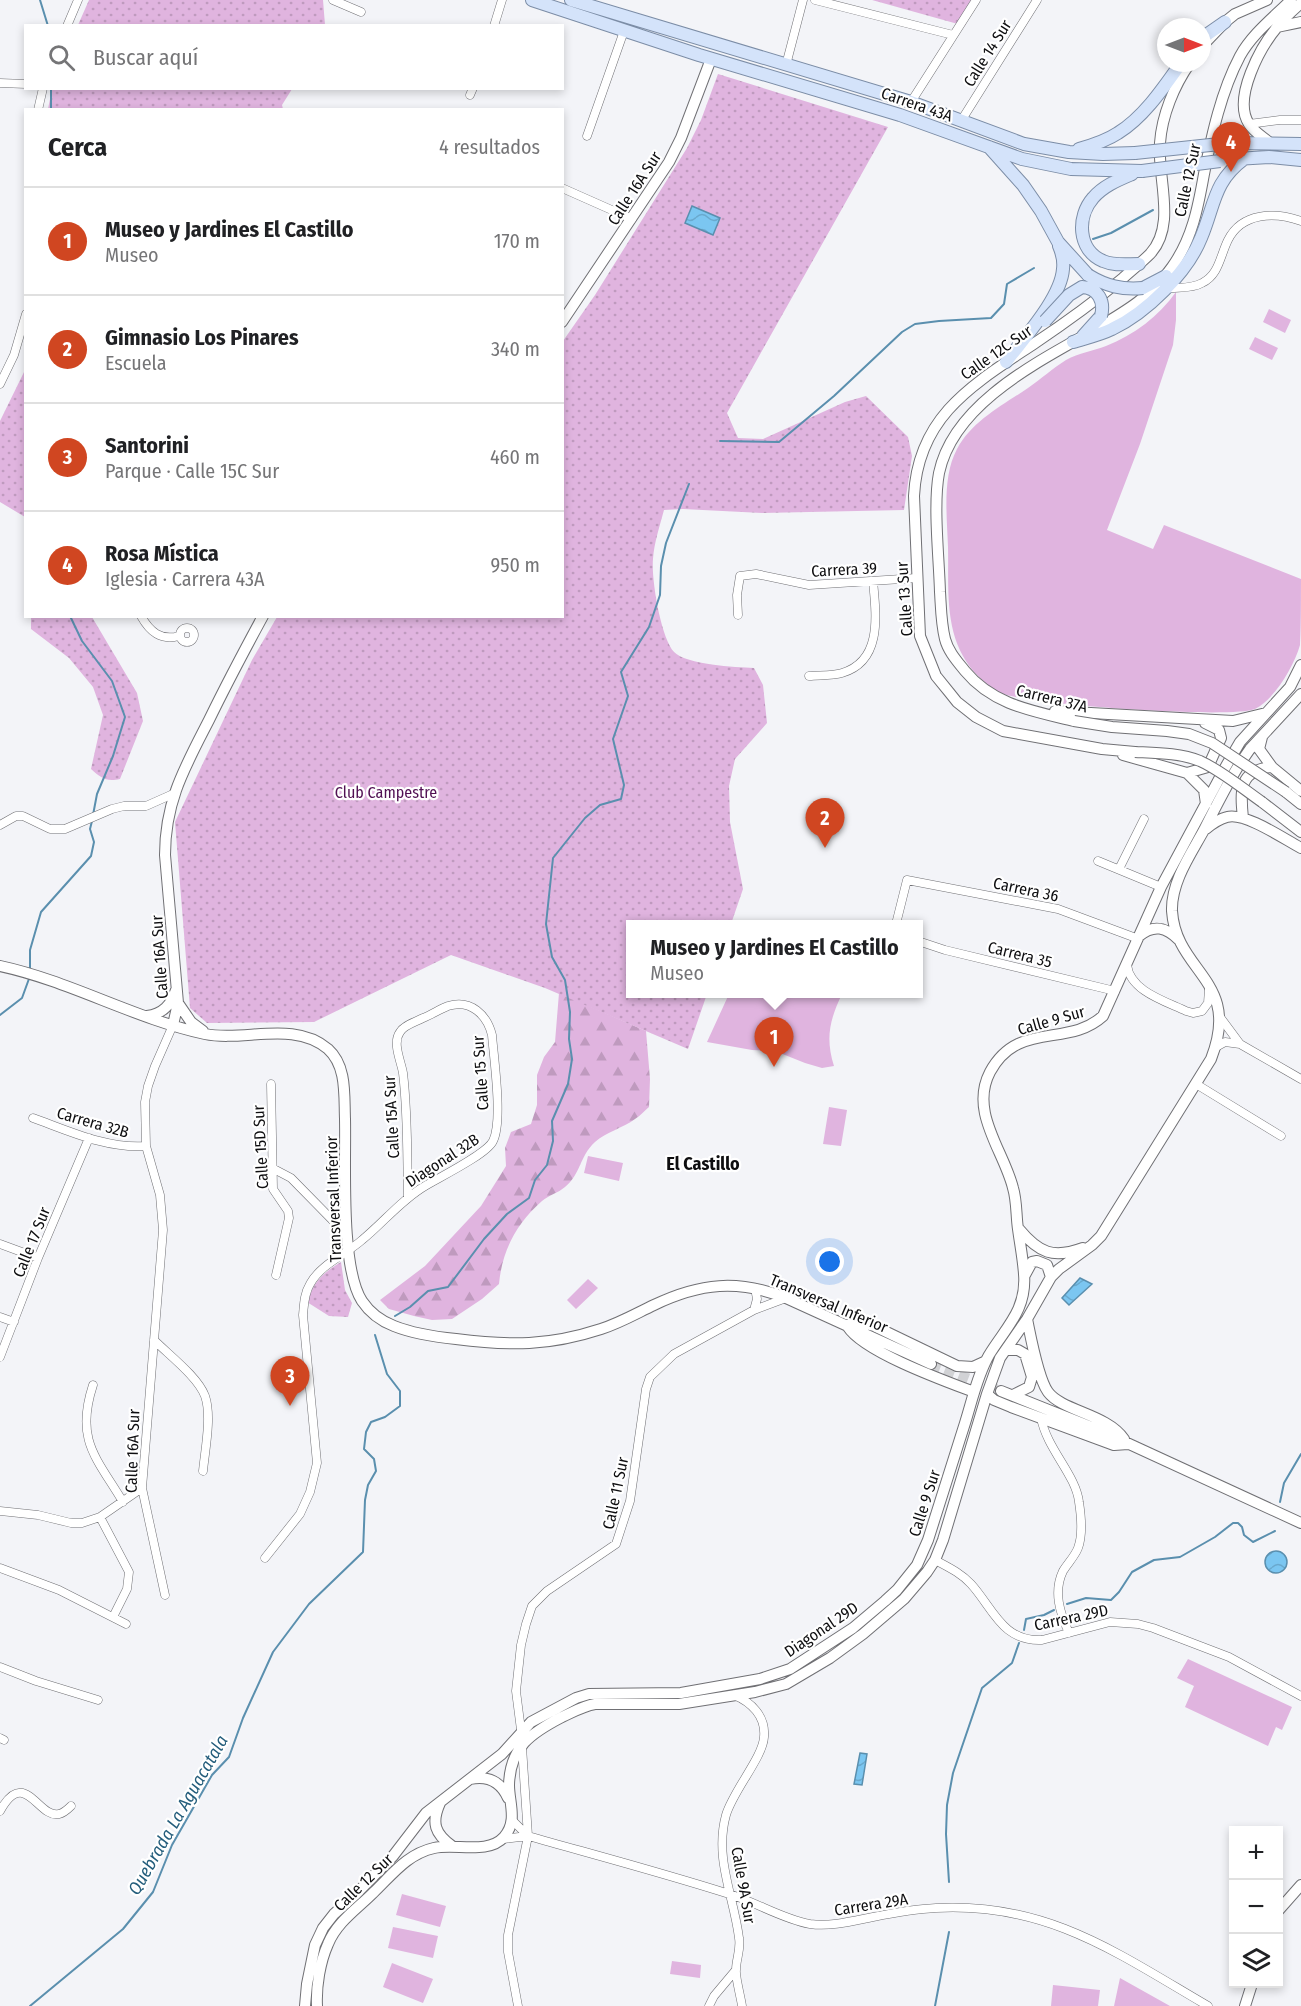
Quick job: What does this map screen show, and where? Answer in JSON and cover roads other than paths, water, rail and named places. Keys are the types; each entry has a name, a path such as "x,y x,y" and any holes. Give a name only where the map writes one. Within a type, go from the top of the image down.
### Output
{"main road":[{"name":"Carrera 43A","path":"532,0 711,59 900,115 1022,159 1061,167 1139,172 1244,159 1301,160"},
{"name":"Carrera 43A","path":"571,0 911,102 1023,144 1069,152 1103,154 1229,143 1301,144"},
{"path":"1211,32 1235,14 1267,0"},
{"name":"Calle 12 Sur","path":"1166,276 1185,246 1193,225 1214,127 1230,79 1246,47 1295,5"},
{"path":"1211,37 1225,22"},
{"path":"1272,25 1301,22"},
{"name":"Calle 12 Sur","path":"1249,124 1244,109 1245,90 1272,25"},
{"path":"711,59 718,53 726,53 788,70 800,69"},
{"name":"Calle 16A Sur","path":"564,319 675,151 711,59"},
{"path":"1069,152 1100,143 1118,134 1134,121 1174,72"},
{"name":"Calle 12 Sur","path":"1139,264 1155,247 1162,233 1164,212 1161,130 1172,94 1185,72"},
{"path":"1249,124 1270,143"},
{"path":"988,147 1041,211 1058,242 1063,258 1060,283 1053,298 1006,362"},
{"path":"1078,339 1112,329 1127,321 1166,289 1200,242 1224,177 1244,159"},
{"path":"1139,172 1112,183 1094,197 1084,212 1082,224 1083,236 1093,255 1113,264 1139,264"},
{"path":"1058,242 1088,275 1108,286 1143,288 1166,276"},
{"name":"Calle 12C Sur","path":"914,496 917,464 927,438 938,420 968,388 1089,306 1139,264"},
{"name":"Calle 12C Sur","path":"1010,382 1132,308 1166,276"},
{"path":"1018,346 1069,295 1082,288 1088,288 1098,295 1102,303 1101,316 1078,339"},
{"name":"Carrera 37A","path":"1010,382 977,407 955,433 945,453 939,475 937,498 941,620 946,641 956,661 971,678 993,696 1010,704 1074,721 1189,734 1212,743 1301,804"},
{"name":"Calle 13 Sur","path":"914,496 920,636 936,676 957,702 976,717 1004,731 1102,749"},
{"name":"Calle 16A Sur","path":"173,1025 178,1003 165,834 173,794 261,618"},
{"name":"Calle 9 Sur","path":"917,1565 928,1540 974,1392 986,1361 1020,1309 1023,1299 1025,1275 1014,1191 986,1121 984,1089 988,1075 996,1061 1019,1043 1038,1037 1077,1031 1095,1023 1103,1016 1161,886 1240,742 1290,687 1301,665"},
{"name":"Calle 9 Sur","path":"927,1572 943,1540 993,1373 1051,1277 1092,1245 1112,1218 1196,1084 1216,1047 1220,1017 1216,998 1182,943 1173,918 1174,894 1179,878 1239,765 1263,734 1301,694"},
{"path":"1030,710 1233,721 1266,713"},
{"path":"1187,773 1208,766 1221,738 1219,729 1195,720"},
{"path":"1263,734 1259,749 1272,767 1301,791"},
{"path":"1102,749 1168,754 1199,760 1262,802 1301,832"},
{"path":"1102,749 1187,773 1204,790 1206,804"},
{"path":"1243,818 1241,800 1242,787 1246,778 1252,771 1272,767"},
{"path":"1203,831 1227,817 1243,818 1301,848"},
{"path":"1136,938 1145,931 1157,928 1171,933 1182,943"},
{"name":"Transversal Inferior","path":"0,966 39,977 173,1025 207,1034 284,1034 299,1036 323,1045 335,1058 342,1074 345,1100 347,1236 356,1288 361,1300 376,1317 396,1327 433,1336 497,1344 535,1344 602,1329 667,1299 693,1290 727,1286 755,1288 786,1298 931,1364"},
{"path":"147,1016 165,1009 177,987"},
{"path":"178,1003 191,1022 207,1034"},
{"path":"1018,1227 1043,1251 1060,1254 1092,1245"},
{"path":"1025,1275 1032,1262 1037,1261 1047,1265 1051,1277"},
{"path":"1027,1319 1048,1393 1061,1402 1103,1421 1120,1433 1128,1444"},
{"path":"846,1325 861,1323 874,1326 957,1366 973,1367 986,1361"},
{"path":"846,1325 857,1338 873,1349 974,1392"},
{"path":"1006,1350 1018,1350 1025,1354 1032,1377 1029,1387 1013,1395"},
{"path":"1001,1391 1128,1444 1301,1523"},
{"path":"987,1394 994,1400 1114,1445 1128,1444"},
{"name":"Diagonal 29D","path":"722,1686 774,1675 807,1659 868,1616 897,1590 917,1565"},
{"name":"Diagonal 29D","path":"756,1692 786,1684 830,1658 885,1617 914,1590 927,1572"},
{"name":"Calle 12 Sur","path":"305,2006 310,1964 315,1945 323,1928 334,1914 393,1856 426,1813 502,1754 531,1722 576,1698 589,1694 660,1694 722,1686"},
{"path":"503,1839 512,1820 510,1773 521,1745 532,1734 585,1706 679,1704 756,1692"},
{"path":"468,1780 477,1777 493,1780 506,1793 511,1804"},
{"path":"441,1801 434,1819 435,1827 442,1838 452,1846"},
{"name":"Calle 12 Sur","path":"317,2006 322,1961 328,1942 343,1921 395,1870 415,1855 437,1847 486,1846 503,1839"},
{"path":"1283,1905 1301,1885"},
{"path":"1246,2004 1251,1988"}],"street":[{"path":"68,24 78,0"},
{"path":"333,0 361,12"},
{"path":"495,24 502,0"},
{"path":"786,65 803,0"},
{"path":"815,0 953,35"},
{"path":"911,102 976,0"},
{"name":"Calle 14 Sur","path":"961,121 1037,0"},
{"path":"587,136 624,30"},
{"path":"0,83 24,84"},
{"path":"38,108 43,90"},
{"path":"1249,124 1301,120"},
{"path":"564,189 632,219"},
{"path":"1166,289 1195,286 1209,279 1216,270 1227,241 1243,223 1261,216 1274,215 1301,221"},
{"path":"1180,272 1188,286"},
{"path":"0,384 14,355 24,321"},
{"name":"Carrera 39","path":"738,615 737,595 740,576 756,574 809,585 917,578"},
{"name":"Calle 13 Sur","path":"809,676 839,674 850,670 865,657 875,636 873,581"},
{"path":"142,618 147,626 162,638 179,636"},
{"path":"0,825 10,818 23,816 57,830 73,827 90,818 124,806 146,806 173,794"},
{"path":"1119,869 1144,819"},
{"path":"1098,861 1161,886"},
{"name":"Carrera 36","path":"897,920 907,880 1058,909 1136,938"},
{"name":"Carrera 35","path":"923,942 945,950 1115,991"},
{"path":"1127,960 1128,972 1132,981 1139,987 1186,1011 1193,1013 1202,1011 1208,1003 1210,985"},
{"name":"Calle 15 Sur","path":"398,1035 404,1028 449,1006 467,1006 477,1010 490,1025 492,1035 497,1119 495,1139"},
{"path":"1220,1017 1240,1044"},
{"name":"Calle 16A Sur","path":"165,1595 142,1488 163,1215 155,1174 146,1146 145,1102 148,1086 173,1025"},
{"name":"Calle 15A Sur","path":"398,1035 397,1045 403,1073 408,1198"},
{"path":"1216,1047 1225,1042 1240,1044 1301,1079"},
{"name":"Calle 15D Sur","path":"271,1084 274,1193 284,1205 289,1218 276,1275"},
{"path":"1196,1084 1281,1136"},
{"name":"Carrera 32B","path":"33,1118 113,1145 146,1146"},
{"name":"Calle 17 Sur","path":"0,1357 88,1138"},
{"name":"Diagonal 32B","path":"265,1558 300,1514 310,1492 317,1463 303,1315 304,1299 309,1285 324,1267 348,1251 408,1198 421,1188 484,1152 495,1139"},
{"path":"272,1168 291,1178 347,1236"},
{"path":"332,1219 347,1219"},
{"path":"0,1244 38,1258"},
{"path":"338,1259 350,1263"},
{"path":"754,1310 757,1299 755,1288"},
{"name":"Calle 11 Sur","path":"521,1731 516,1691 521,1645 532,1606 547,1591 616,1544 630,1501 646,1389 650,1377 674,1354 754,1310 786,1298"},
{"path":"0,1317 14,1322"},
{"path":"154,1340 198,1384 205,1396 208,1411 203,1471"},
{"path":"153,1353 165,1350"},
{"path":"93,1385 86,1410 86,1435 96,1457 123,1502"},
{"path":"1041,1418 1043,1430 1069,1475 1079,1500 1080,1543 1062,1573 1058,1593 1062,1618 1069,1633"},
{"path":"0,1511 82,1523 100,1517 142,1488"},
{"path":"100,1517 129,1572 127,1589 113,1617"},
{"name":"Carrera 29D","path":"935,1560 963,1575 1012,1633 1032,1640 1121,1621 1153,1628 1229,1658 1301,1696"},
{"path":"0,1568 59,1590 126,1624"},
{"path":"0,1667 98,1700"},
{"name":"Calle 9A Sur","path":"742,2006 735,1971 740,1941 723,1855 726,1816 765,1736 762,1721 754,1708 756,1692"},
{"path":"734,1695 754,1708"},
{"path":"518,2006 508,1952 508,1935 528,1836 521,1745"},
{"path":"0,1811 8,1799 19,1793 25,1794 52,1814 62,1814 71,1806"},
{"name":"Carrera 29A","path":"512,1820 528,1836"},
{"name":"Carrera 29A","path":"503,1839 528,1836 729,1894 793,1919 823,1925 935,1908 967,1908 1044,1920 1092,1939 1208,2006"},
{"path":"709,2006 714,1996 735,1971"}],"water":[{"path":"692,206 720,218 713,235 685,223"},
{"path":"1080,1278 1092,1284 1069,1305 1062,1298"},
{"path":"1276,1551 1284,1554 1287,1562 1284,1570 1276,1573 1268,1570 1265,1562 1268,1554"},
{"path":"860,1753 867,1754 862,1785 854,1784"}],"waterway":[{"path":"40,0 47,24"},
{"path":"51,90 51,108"},
{"name":"Quebrada La Aguacatala","path":"1093,239 1111,233 1153,210"},
{"name":"Quebrada La Aguacatala","path":"720,441 779,442 834,396 902,332 915,324 991,318 1004,304 1007,284 1034,268"},
{"name":"Quebrada La Aguacatala","path":"395,1316 410,1307 428,1291 448,1287 484,1239 507,1214 529,1198 535,1180 547,1165 553,1141 552,1121 568,1084 572,1059 569,1039 570,1012 565,980 552,957 546,924 553,858 585,818 600,805 621,799 624,785 613,739 628,696 621,672 649,627 660,595 661,566 666,543 689,484"},
{"path":"71,618 82,641 112,681 125,717 113,756 97,794 93,815"},
{"path":"30,971 30,950 41,912 91,856 94,842 90,829 92,821"},
{"path":"0,1015 22,998 30,976"},
{"name":"Quebrada La Aguacatala","path":"30,2006 123,1929 153,1892 172,1845 212,1775 229,1757 243,1718 273,1652 309,1604 363,1552 365,1500 368,1485 376,1471 374,1459 364,1449 366,1432 371,1422 385,1417 400,1406 400,1391 387,1374 375,1335"},
{"path":"1280,1502 1284,1483 1301,1454"},
{"path":"1067,1604 1086,1598 1111,1600 1132,1572 1154,1560 1180,1557 1215,1537 1233,1523 1238,1523 1244,1535 1253,1542 1275,1531"},
{"path":"1024,1630 1026,1619 1054,1610"},
{"path":"949,1882 947,1805 953,1773 982,1688 1012,1663 1019,1643"},
{"path":"935,2006 949,1932"}],"tunnel":[{"path":"931,1364 1001,1391"}],"place":[{"name":"Rosa Mística","path":"1231,172"},
{"name":"Gimnasio Los Pinares","path":"825,848"},
{"name":"Museo y Jardines El Castillo","path":"774,1067"},
{"name":"Santorini","path":"290,1406"}],"district":[{"name":"El Castillo","path":"703,1164"}],"park label":[{"name":"Club Campestre","path":"386,792"}]}
